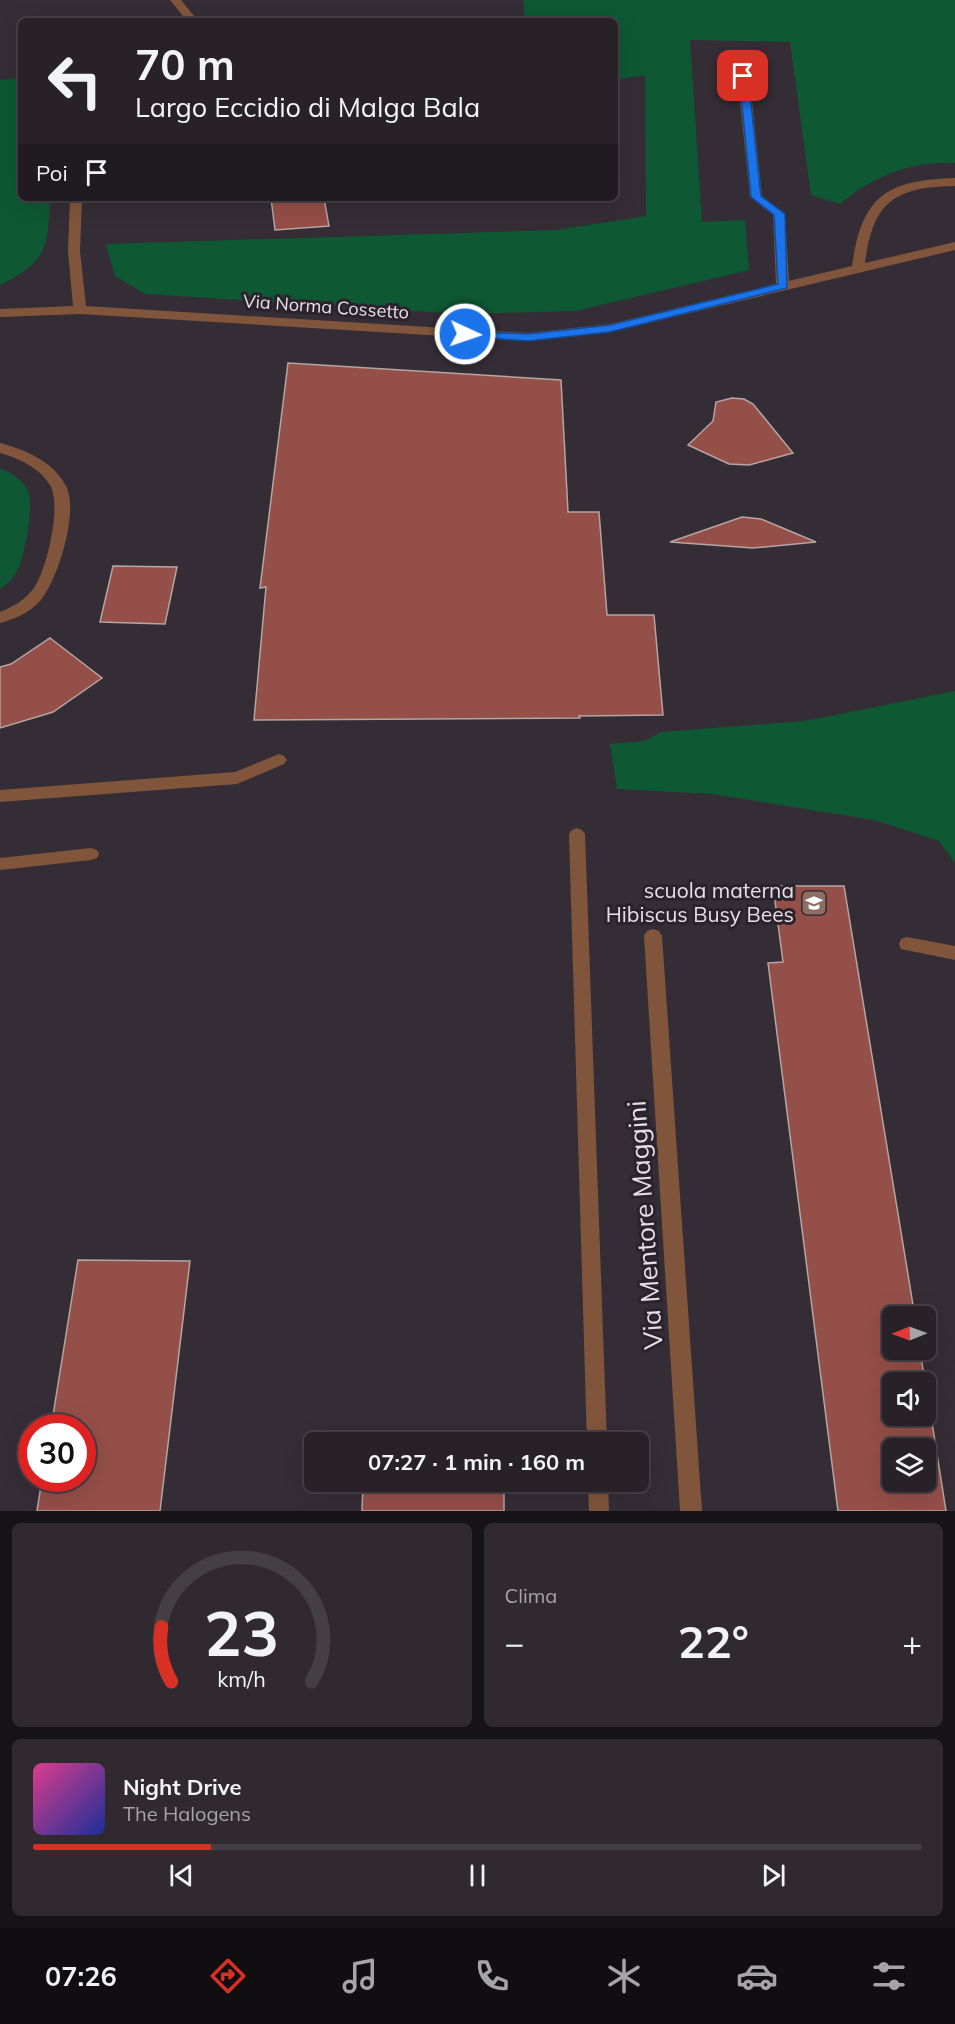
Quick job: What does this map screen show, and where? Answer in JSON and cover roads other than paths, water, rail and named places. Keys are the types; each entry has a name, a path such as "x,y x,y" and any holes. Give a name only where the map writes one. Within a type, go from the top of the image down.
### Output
{"street":[{"path":"176,0 191,18"},
{"path":"741,54 756,197 779,214 783,286"},
{"path":"858,268 865,230 872,214 889,198 904,188 955,182"},
{"path":"76,201 74,251 80,310"},
{"name":"Via Norma Cossetto","path":"0,313 80,310 528,338 610,328 955,246"},
{"path":"0,448 18,453 45,468 59,489 63,509 49,576 43,589 32,602 0,618"},
{"name":"Via Mentore Maggini","path":"653,936 691,1511"}],"lane":[{"path":"0,796 237,778 279,760"},
{"path":"577,834 597,1432"},
{"path":"0,864 92,854"},
{"path":"907,944 955,953"},
{"path":"598,1492 599,1511"}],"place":[{"name":"scuola materna Hibiscus Busy Bees","path":"814,903"}]}
